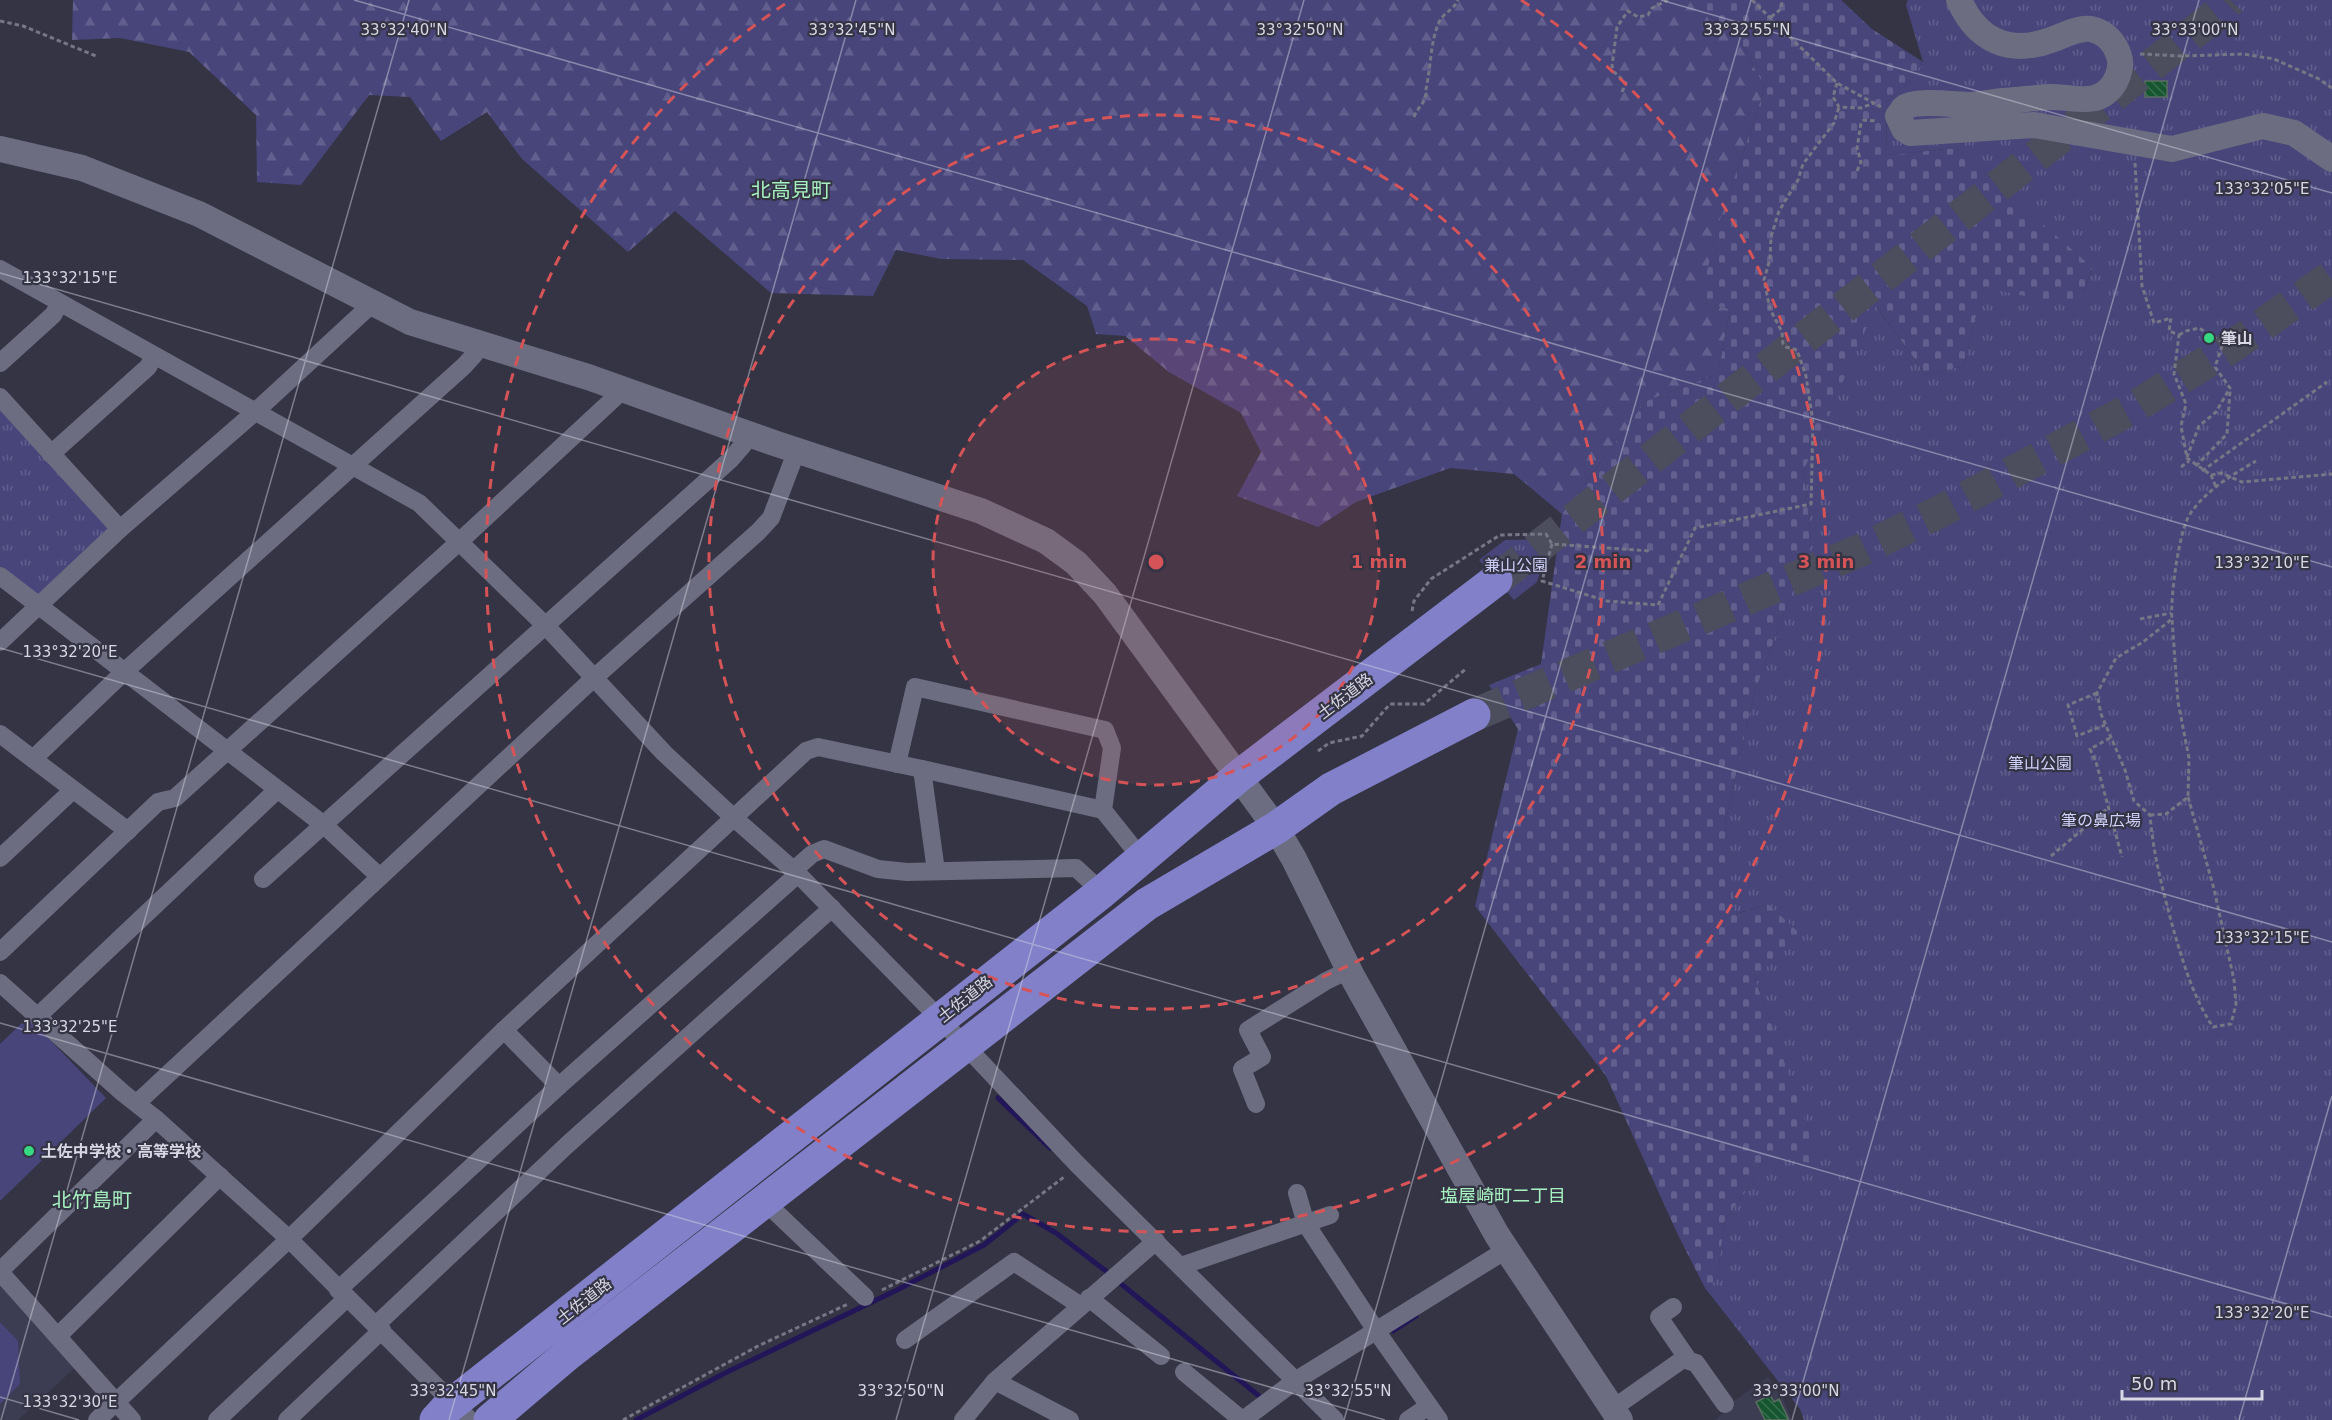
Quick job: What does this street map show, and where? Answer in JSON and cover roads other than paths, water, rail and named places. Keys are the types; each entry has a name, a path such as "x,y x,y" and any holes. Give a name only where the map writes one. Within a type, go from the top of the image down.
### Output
{"highway":[{"name":"土佐道路","path":"453,1415 940,1019 1102,892 1239,776 1496,580"},
{"name":"土佐道路","path":"490,1420 568,1354 1147,904 1276,828 1331,789 1474,715"}],"street":[{"path":"1959,0 1973,24 1995,41 2011,46 2036,45 2076,31 2090,29 2110,39 2118,53 2120,59 2117,79 2104,95 2092,100 2051,97 1970,105 1917,104 1903,109 1899,119 1904,129 1910,133 2034,125 2172,149 2263,126 2294,133 2332,159"},
{"path":"0,149 82,168 199,214 410,322 623,390 981,511 1046,541 1076,563 1105,594 1276,828 1294,859 1349,970 1506,1250 1616,1414 1686,1357"},
{"path":"0,269 419,503 545,625 664,753 796,872 832,908 1077,1164 1335,1420"},
{"path":"0,363 53,315 60,303"},
{"path":"0,642 120,529 255,412 372,304"},
{"path":"33,759 124,672 464,366 474,355 478,343"},
{"path":"51,454 147,367 154,356"},
{"path":"0,952 158,802 175,798 459,542 623,390"},
{"path":"0,397 120,529"},
{"path":"263,879 730,460 743,445 748,433"},
{"path":"137,1103 595,677 758,532 771,518 797,450"},
{"path":"0,576 324,825 380,877"},
{"path":"897,764 915,687 1105,730 1112,748 1102,810"},
{"path":"0,734 128,831"},
{"path":"97,1420 289,1239 504,1030 806,752 818,747 1102,810 1142,859"},
{"path":"922,769 936,871"},
{"path":"0,858 73,790"},
{"path":"38,1016 277,790"},
{"path":"217,1420 342,1294 559,1086 796,872 812,854 824,849 878,869 907,872 1076,868 1102,892"},
{"path":"287,1420 379,1327 567,1145 832,908"},
{"path":"1256,1104 1242,1068 1262,1057 1248,1030 1326,981 1349,970"},
{"path":"0,983 289,1239 342,1294 379,1327 453,1415"},
{"path":"504,1030 559,1086"},
{"path":"132,1420 0,1271 156,1119"},
{"path":"58,1336 220,1176"},
{"path":"1297,1193 1306,1224 1434,1413 1408,1420"},
{"path":"764,1201 865,1297"},
{"path":"1181,1266 1330,1215"},
{"path":"963,1420 995,1380 1156,1241"},
{"path":"1184,1372 1242,1420 1295,1381 1506,1250"},
{"path":"904,1340 1014,1262 1085,1302 1161,1356"},
{"path":"1672,1307 1659,1317 1689,1361 1696,1363 1725,1404"},
{"path":"995,1380 1070,1420"}],"waterway":[{"path":"998,1098 1050,1148"},
{"path":"636,1420 727,1372 984,1245 1023,1214 1056,1233 1106,1271"},
{"path":"1120,1283 1259,1396"},
{"path":"1393,1331 1416,1316"}],"tunnel":[{"path":"1496,580 2216,15 2230,0"},
{"path":"1474,715 1861,550 1939,512 2136,406 2231,347 2332,276"}],"place":[{"name":"筆山","path":"2209,338"},
{"name":"土佐中学校・高等学校","path":"29,1151"}],"district":[{"name":"北高見町","path":"791,190"},
{"name":"塩屋崎町二丁目","path":"1503,1195"},
{"name":"北竹島町","path":"92,1200"}],"park label":[{"name":"兼山公園","path":"1516,565"},
{"name":"筆山公園","path":"2040,763"},
{"name":"筆の鼻広場","path":"2101,820"}]}
